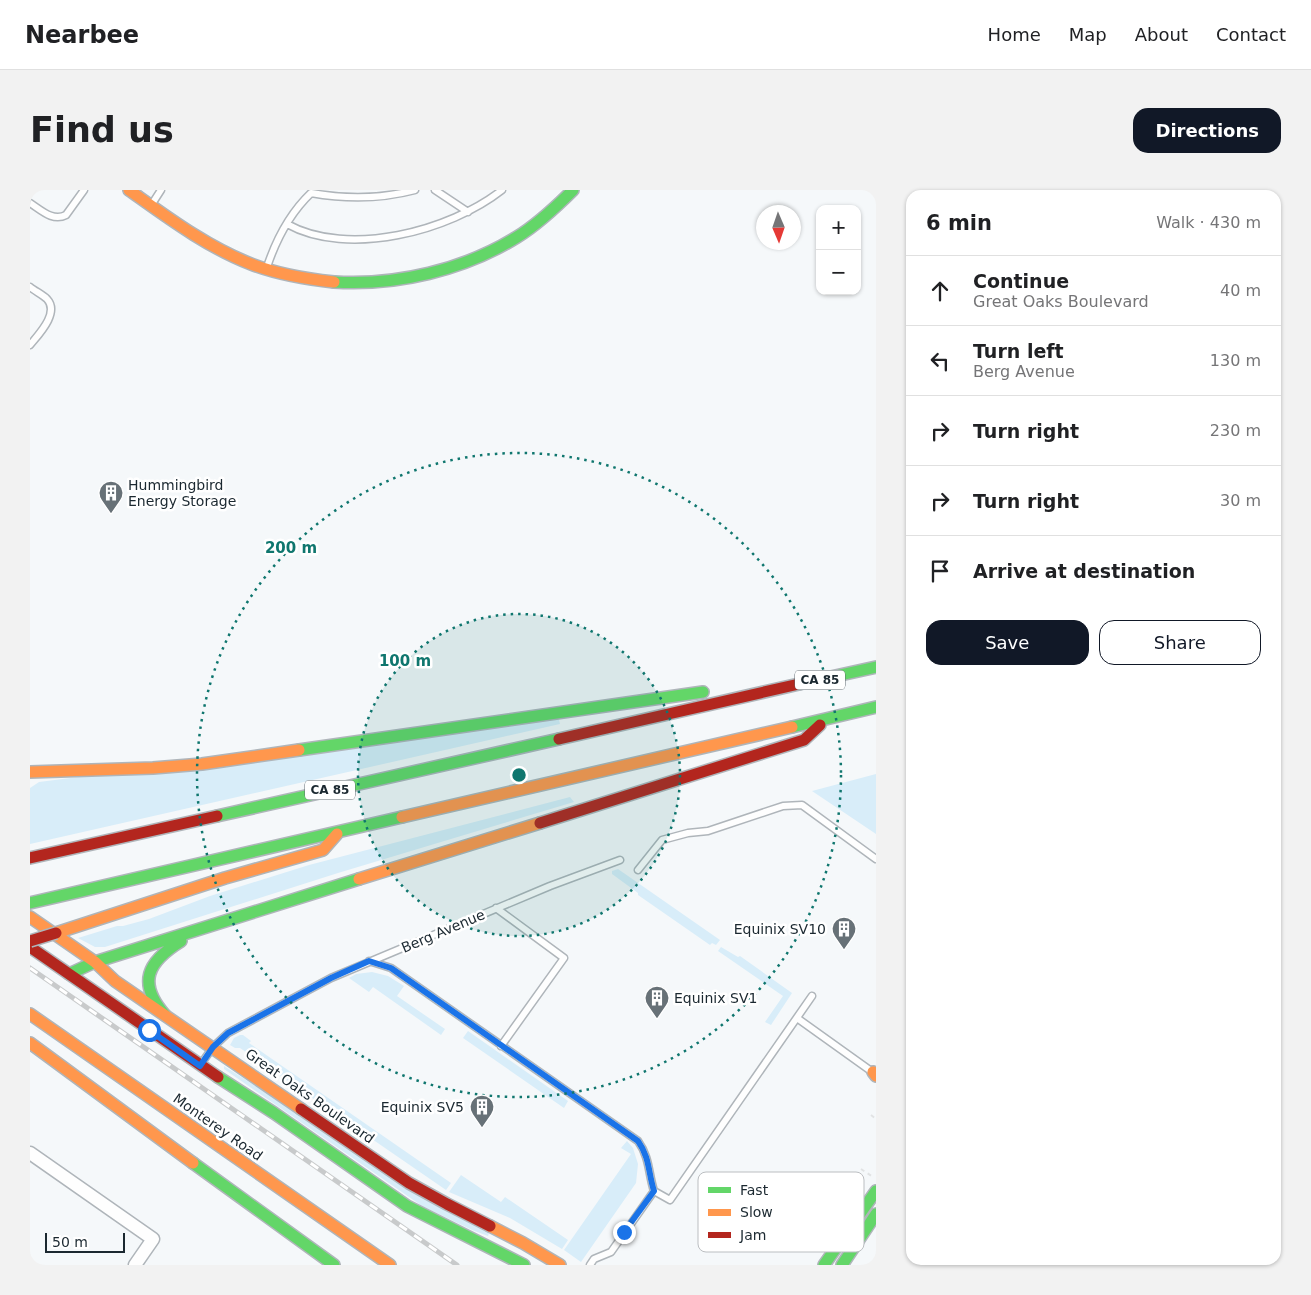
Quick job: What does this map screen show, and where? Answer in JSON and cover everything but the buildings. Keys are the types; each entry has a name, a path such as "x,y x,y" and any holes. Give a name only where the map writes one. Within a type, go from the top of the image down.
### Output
{"main road":[{"path":"131,191 209,244 250,264 297,277 333,282 369,282 405,278 442,270 509,242 541,220 572,190"},
{"name":"CA 85","path":"30,858 876,667"},
{"path":"30,772 153,768 202,764 721,689 764,693"},
{"path":"30,903 876,707"},
{"path":"69,974 95,962 804,740 826,719"},
{"path":"30,941 225,878 323,850 339,831"},
{"name":"Great Oaks Boulevard","path":"30,917 95,962 115,981 429,1196 512,1236 560,1265"},
{"path":"165,1015 150,993 148,983 152,966 160,955 172,946 208,927"},
{"path":"30,947 200,1066 274,1113 407,1206 524,1265"},
{"name":"Monterey Road","path":"30,1014 390,1265"},
{"path":"30,1043 241,1199 334,1265"},
{"path":"864,1208 876,1191"},
{"path":"864,1233 876,1214"},
{"path":"824,1265 833,1252"},
{"path":"842,1265 851,1252"}],"street":[{"path":"30,1153 152,1239 134,1265"}],"lane":[{"path":"30,203 55,218 62,218 84,190"},
{"path":"151,206 161,190"},
{"path":"266,269 278,237 311,193 362,197 389,196 414,190"},
{"path":"435,190 468,212"},
{"path":"286,224 314,235 348,238 385,238 432,227 478,207 502,190"},
{"path":"30,288 48,300 50,306 48,320 30,346"},
{"path":"638,870 662,840 688,833 708,831 783,806 802,805 876,859"},
{"name":"Berg Avenue","path":"200,1066 213,1047 228,1033 331,978 496,908 620,860"},
{"path":"496,908 564,958 501,1046"},
{"path":"369,961 391,968 638,1141 646,1152 649,1175 654,1191 670,1200 812,996"},
{"path":"797,1018 875,1074"},
{"path":"590,1265 594,1259 610,1252 654,1191"}],"path":[{"path":"870,1115 876,1119"},
{"path":"861,1169 872,1177"}],"shaded area":[{"path":"558,716 560,724 30,844 30,788 39,782"},
{"path":"876,774 876,834 812,791"},
{"path":"570,797 574,802 338,873 105,947 95,947 78,938 117,926 149,919 210,896 309,865"},
{"path":"618,869 720,940 716,945 712,943 710,945 638,895 638,893 612,874 612,871"},
{"path":"721,947 738,957 740,956 792,993 771,1025 765,1022 783,996 718,951"},
{"path":"372,972 388,976 404,986 397,996 445,1029 441,1035 373,987 369,992 349,978 356,974"},
{"path":"468,1031 568,1101 564,1108 463,1038"},
{"path":"243,1035 251,1041 249,1043 451,1183 446,1190 240,1048 230,1045 234,1038"},
{"path":"224,1066 489,1233 488,1236 422,1206 224,1069"},
{"path":"627,1141 633,1148 638,1164 636,1183 581,1262 564,1250 631,1154 621,1148"},
{"path":"461,1175 501,1202 505,1197 568,1240 562,1249 510,1218 449,1192"}],"railway":[{"path":"30,968 457,1265"}],"traffic: fast":[{"path":"334,282 357,283 405,278 452,267 475,259 525,232 573,190"},
{"path":"799,684 876,667"},
{"path":"299,750 703,692"},
{"path":"792,727 876,707"},
{"path":"217,816 559,739"},
{"path":"30,903 402,817"},
{"path":"69,974 95,962 359,879"},
{"path":"165,1015 151,993 150,974 160,957 181,941"},
{"path":"218,1077 274,1113 407,1206 524,1265"},
{"path":"193,1163 334,1265"},
{"path":"864,1208 876,1191"},
{"path":"864,1232 876,1214"},
{"path":"824,1265 833,1252"},
{"path":"842,1265 851,1252"}],"traffic: slow":[{"path":"129,190 188,231 235,257 261,268 302,278 334,282"},
{"path":"402,817 792,727"},
{"path":"30,772 153,768 202,764 299,750"},
{"path":"359,879 540,823"},
{"path":"56,933 225,878 323,850 337,834"},
{"path":"30,917 95,962 115,981 301,1109"},
{"path":"30,1014 390,1265"},
{"path":"30,1043 193,1163"},
{"path":"873,1072 876,1076"},
{"path":"490,1226 560,1265"}],"traffic: jam":[{"path":"559,739 799,684"},
{"path":"540,823 804,740 820,725"},
{"path":"30,858 217,816"},
{"path":"30,941 56,933"},
{"path":"30,947 218,1077"},
{"path":"301,1109 409,1183 490,1226"}],"place":[{"name":"Hummingbird Energy Storage","path":"111,514"},
{"name":"Equinix SV10","path":"844,950"},
{"name":"Equinix SV1","path":"657,1019"},
{"name":"Equinix SV5","path":"482,1128"}],"route":[{"path":"149,1030 200,1066 213,1047 228,1033 331,978 369,961 391,968 638,1141 646,1152 649,1175 654,1191 624,1232"}]}
